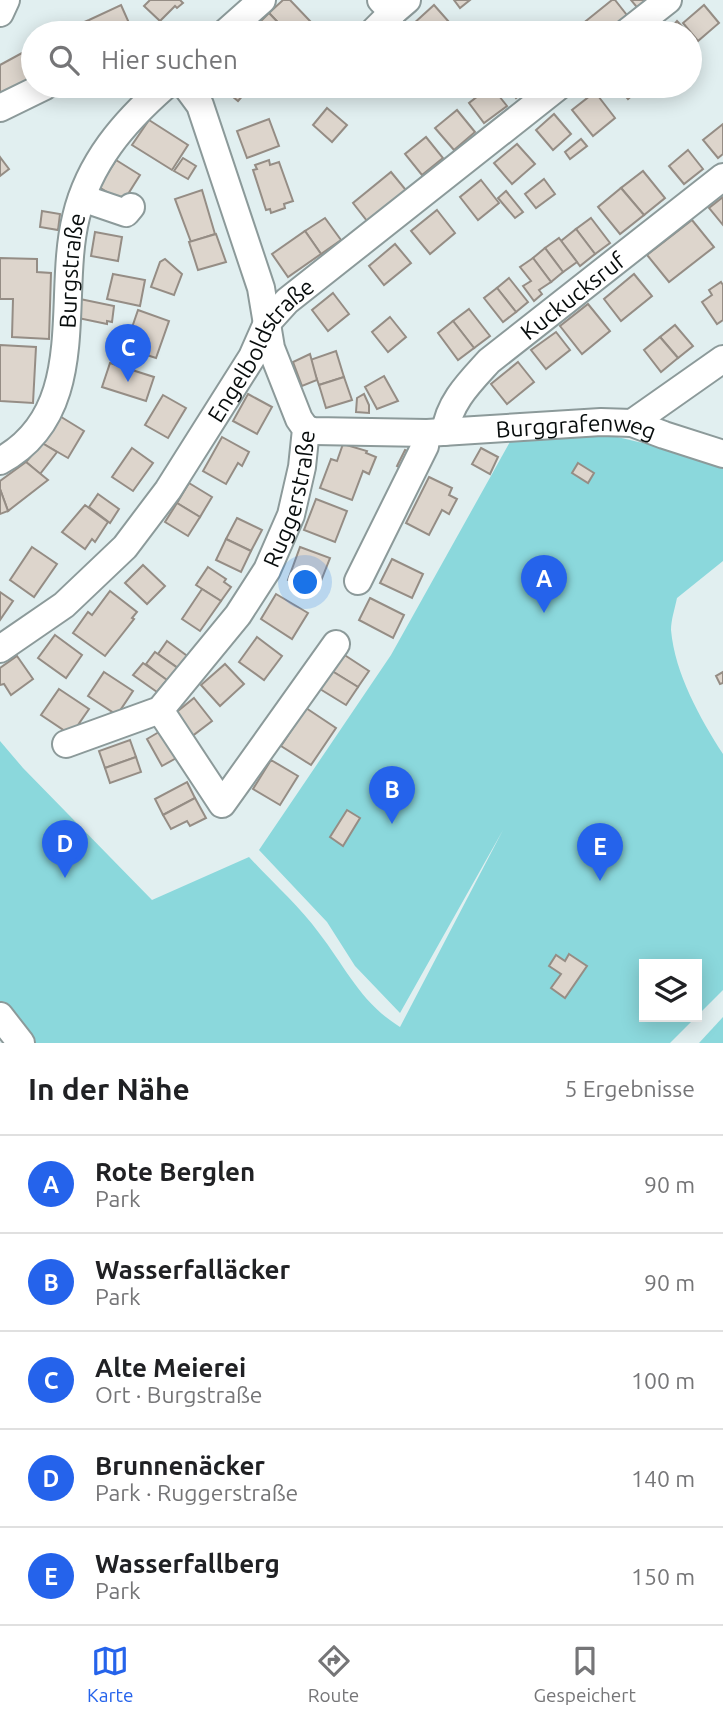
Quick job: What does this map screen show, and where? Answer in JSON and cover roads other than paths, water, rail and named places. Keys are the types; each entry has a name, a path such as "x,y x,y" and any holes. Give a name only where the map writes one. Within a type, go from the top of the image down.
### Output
{"street":[{"path":"0,13 6,0"},
{"path":"238,21 262,0"},
{"path":"641,21 668,0"},
{"path":"381,21 394,4"},
{"path":"0,108 21,98"},
{"name":"Burgstraße","path":"0,461 34,434 45,418 57,390 67,343 71,243 82,198 95,167 113,138 152,98"},
{"name":"Ruggerstraße","path":"160,710 238,615 267,570 293,506 302,467 306,429 271,348 261,288 200,105 195,98"},
{"name":"Engelboldstraße","path":"0,649 64,605 125,547 175,479 252,357 267,323 287,301 544,98"},
{"name":"Kuckucksruf","path":"436,432 447,421 467,385 489,361 723,177"},
{"path":"82,198 125,213 131,207"},
{"path":"632,422 723,359"},
{"name":"Burggrafenweg","path":"306,429 436,432 632,422 723,454"},
{"path":"358,581 425,446 436,432"},
{"path":"66,744 160,710 222,804 336,644"}],"place":[{"name":"Alte Meierei","path":"128,382"},
{"name":"Rote Berglen","path":"544,613"},
{"name":"Wasserfalläcker","path":"392,824"},
{"name":"Brunnenäcker","path":"65,878"},
{"name":"Wasserfallberg","path":"600,881"}]}
